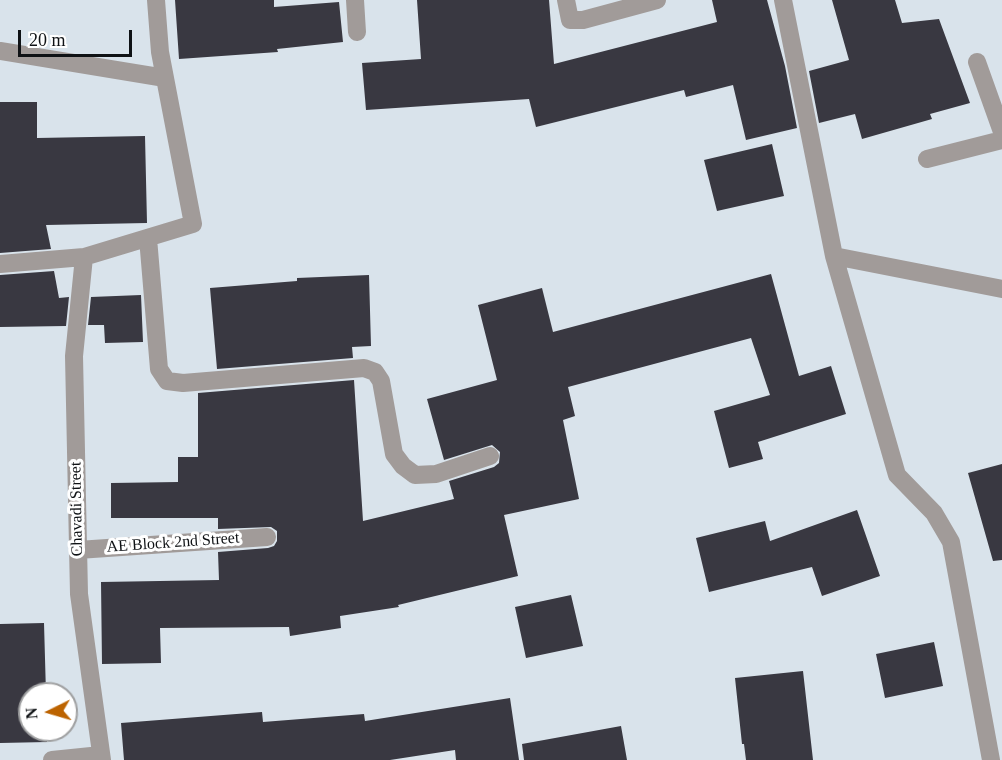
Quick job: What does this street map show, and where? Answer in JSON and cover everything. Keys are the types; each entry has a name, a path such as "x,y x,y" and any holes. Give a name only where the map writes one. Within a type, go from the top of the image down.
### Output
{"street":[{"path":"0,264 84,257 193,224 160,52 156,0"},
{"path":"355,0 357,32"},
{"path":"567,0 570,20 583,20 657,0"},
{"path":"783,0 834,256 897,475 934,513 951,542 991,760"},
{"path":"0,51 165,78"},
{"path":"977,62 1002,132"},
{"path":"927,159 1002,140"},
{"path":"147,238 159,369 167,381 183,383 364,368 375,372 381,381 394,454 403,466 415,475 436,474 490,456"},
{"path":"834,256 1002,289"},
{"name":"Chavadi Street","path":"84,257 74,356 79,594 102,758"},
{"name":"AE Block 2nd Street","path":"78,550 267,537"},
{"path":"52,760 102,758"}],"building":[{"path":"175,0 274,0 274,7 339,2 343,42 277,49 278,52 179,59"},
{"path":"417,0 549,0 554,64 717,22 712,0 767,0 785,66 797,128 746,140 733,85 686,97 684,90 536,127 529,99 366,110 362,63 421,59"},
{"path":"832,0 895,0 902,23 939,19 970,103 930,114 932,119 862,139 855,114 819,123 809,71 849,60"},
{"path":"0,102 37,102 37,138 145,136 147,223 46,225 51,249 0,253"},
{"path":"772,144 784,196 717,211 704,160"},
{"path":"54,271 59,298 69,297 66,326 0,327 0,275"},
{"path":"771,274 799,376 831,366 846,414 758,442 763,459 729,468 714,411 770,395 751,338 568,387 575,416 563,420 579,499 504,515 518,576 398,605 399,607 340,616 341,628 290,636 289,627 160,628 161,663 102,664 101,582 219,580 218,552 268,548 274,546 277,541 277,531 271,527 218,529 218,518 111,518 111,483 178,482 178,457 198,457 198,393 354,380 363,521 454,499 449,481 494,467 499,463 500,452 492,445 444,460 427,399 497,380 478,305 542,288 553,332"},
{"path":"369,275 371,346 352,347 353,358 217,369 210,288 297,281 297,278"},
{"path":"141,295 143,342 105,343 104,325 88,325 91,297"},
{"path":"1002,464 1002,560 993,561 968,473"},
{"path":"857,510 880,576 822,596 812,567 709,592 696,538 765,521 770,541"},
{"path":"571,595 583,646 526,658 515,607"},
{"path":"44,623 46,682 18,682 18,742 47,742 0,743 0,624"},
{"path":"934,642 943,686 885,698 876,654"},
{"path":"803,671 813,760 746,760 744,744 742,744 735,678"},
{"path":"510,698 519,760 456,760 455,750 390,760 124,760 121,723 262,712 263,722 364,714 365,721"},
{"path":"621,726 627,760 524,760 522,744"}]}
